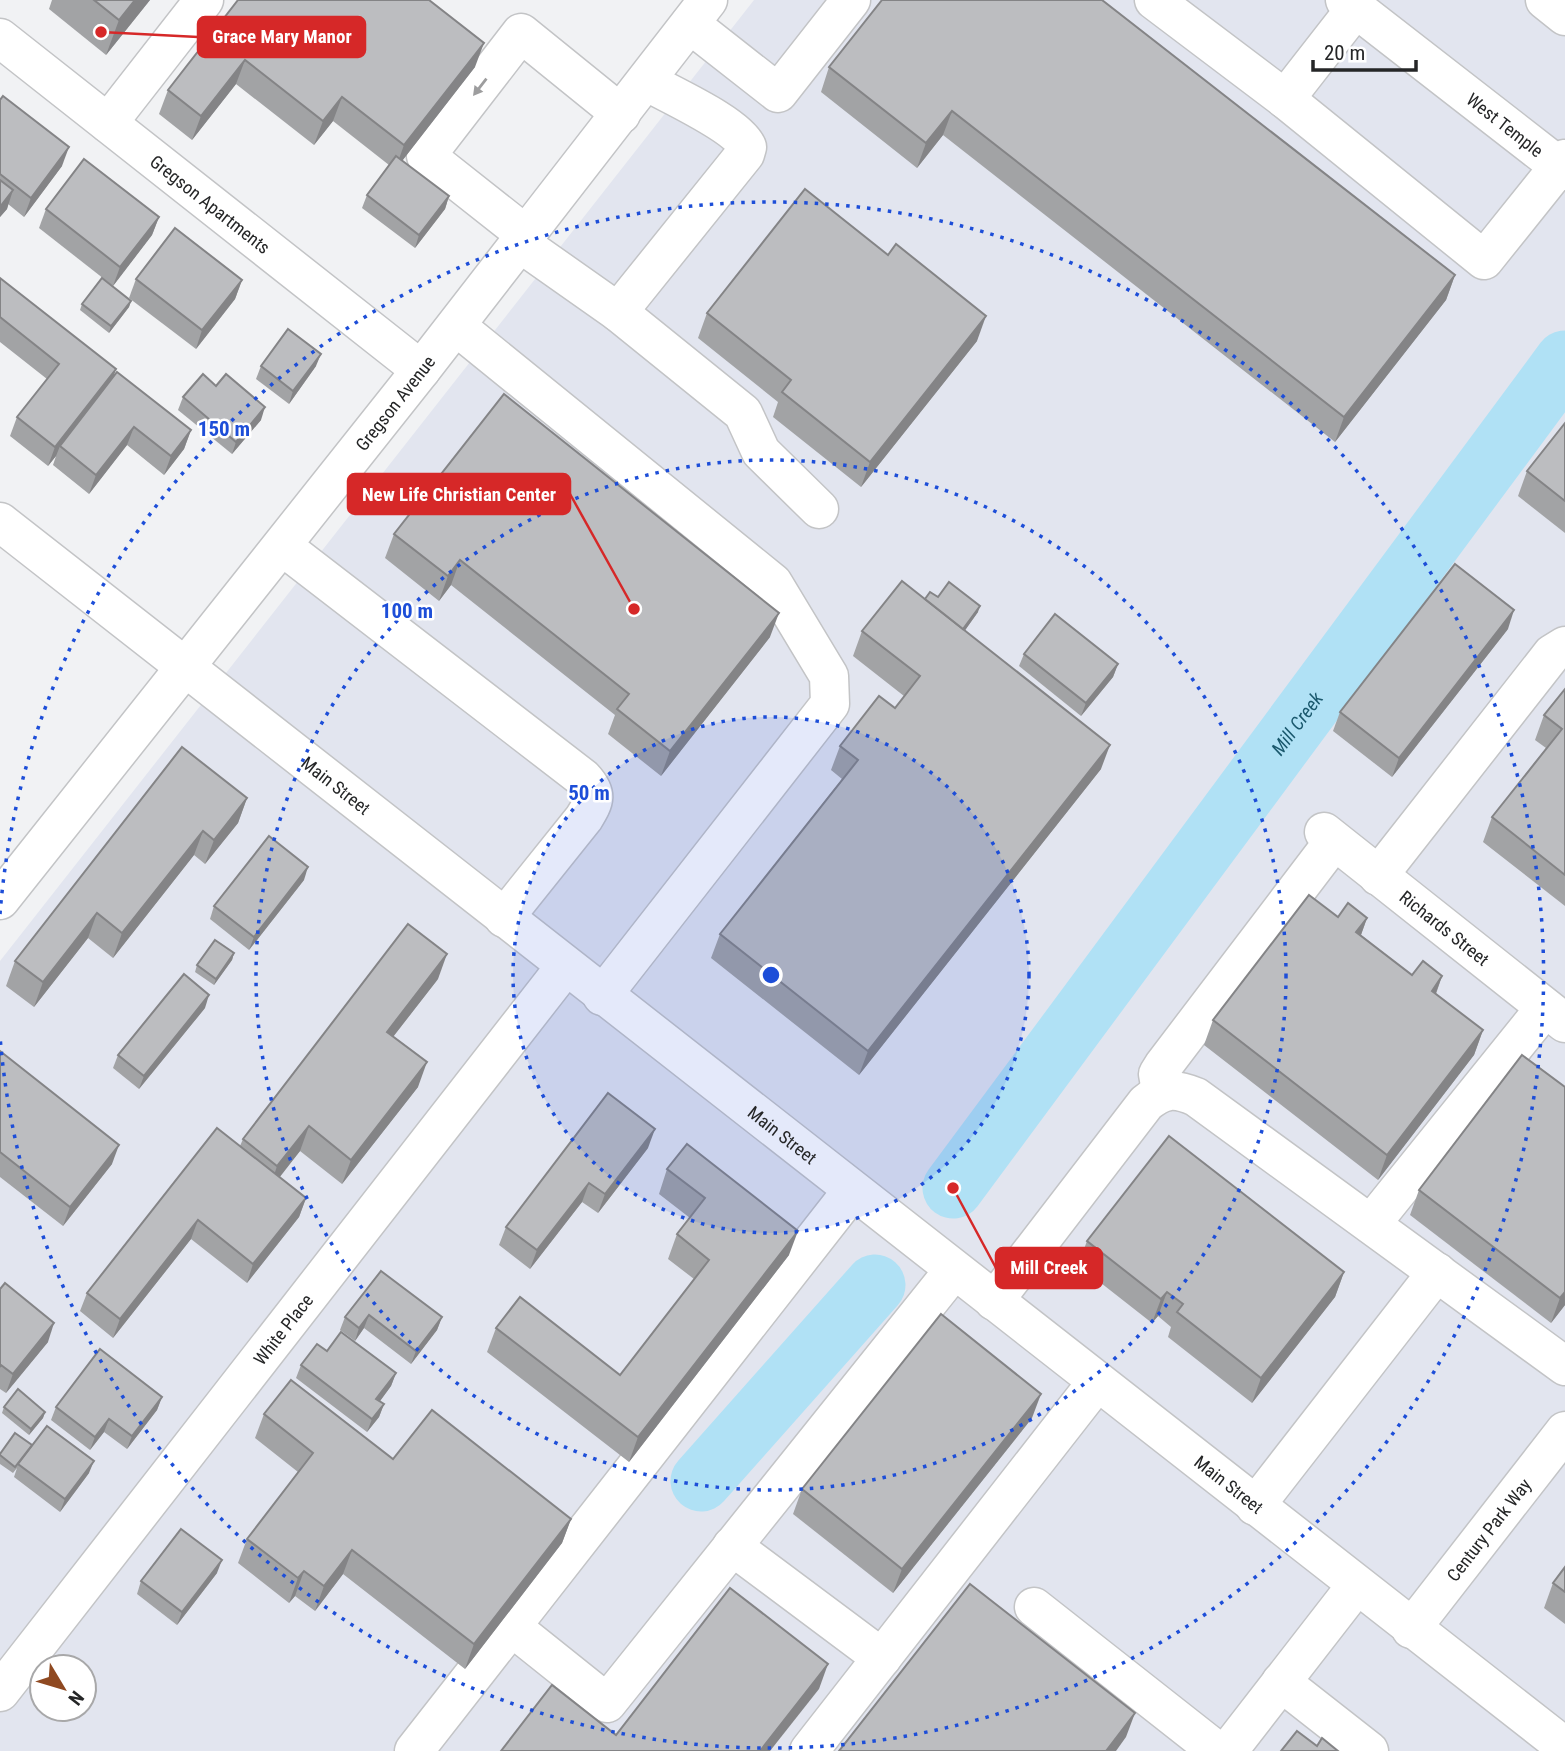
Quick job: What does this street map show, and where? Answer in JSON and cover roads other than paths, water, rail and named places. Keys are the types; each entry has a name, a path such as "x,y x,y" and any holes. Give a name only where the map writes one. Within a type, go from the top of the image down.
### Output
{"street":[{"path":"108,123 204,0"},
{"path":"699,12 778,93 851,0"},
{"path":"1154,0 1285,99 1484,260 1563,165"},
{"path":"1545,0 1565,16"},
{"path":"1285,99 1350,4"},
{"name":"West Temple","path":"1350,4 1563,165"},
{"name":"Gregson Avenue","path":"2,894 456,326 699,12"},
{"path":"621,114 521,33 426,156 523,239 743,413 761,452 819,509"},
{"name":"Gregson Apartments","path":"0,38 421,370"},
{"path":"618,312 747,147 744,140 718,119 685,104 646,81"},
{"path":"456,326 773,583 829,676 830,704 602,996"},
{"name":"Main Street","path":"0,522 602,996 1565,1747"},
{"path":"282,546 583,778 594,790 595,801 584,818 504,918"},
{"path":"1378,876 1552,654 1565,646"},
{"name":"Richards Street","path":"1161,1091 1158,1074 1163,1066 1329,837 1555,1016"},
{"name":"White Place","path":"0,1692 12,1651 565,967"},
{"path":"1371,1224 1555,1016"},
{"path":"994,1301 1138,1113 1161,1091 1178,1089 1196,1097 1565,1366"},
{"path":"414,1751 852,1191"},
{"path":"512,1628 607,1703 954,1270"},
{"path":"1255,1506 1437,1272"},
{"path":"809,1751 1097,1382"},
{"name":"Century Park Way","path":"1411,1629 1565,1431"},
{"path":"733,1546 882,1658"},
{"path":"1228,1751 1356,1586"},
{"path":"1034,1607 1217,1751"},
{"path":"1281,1682 1369,1751"}],"waterway":[{"name":"Mill Creek","path":"953,1188 1565,361"},
{"name":"Mill Creek","path":"701,1481 875,1285"}],"place":[{"name":"Grace Mary Manor","path":"101,32"},
{"name":"New Life Christian Center","path":"634,609"},
{"name":"Mill Creek","path":"953,1188"}]}
